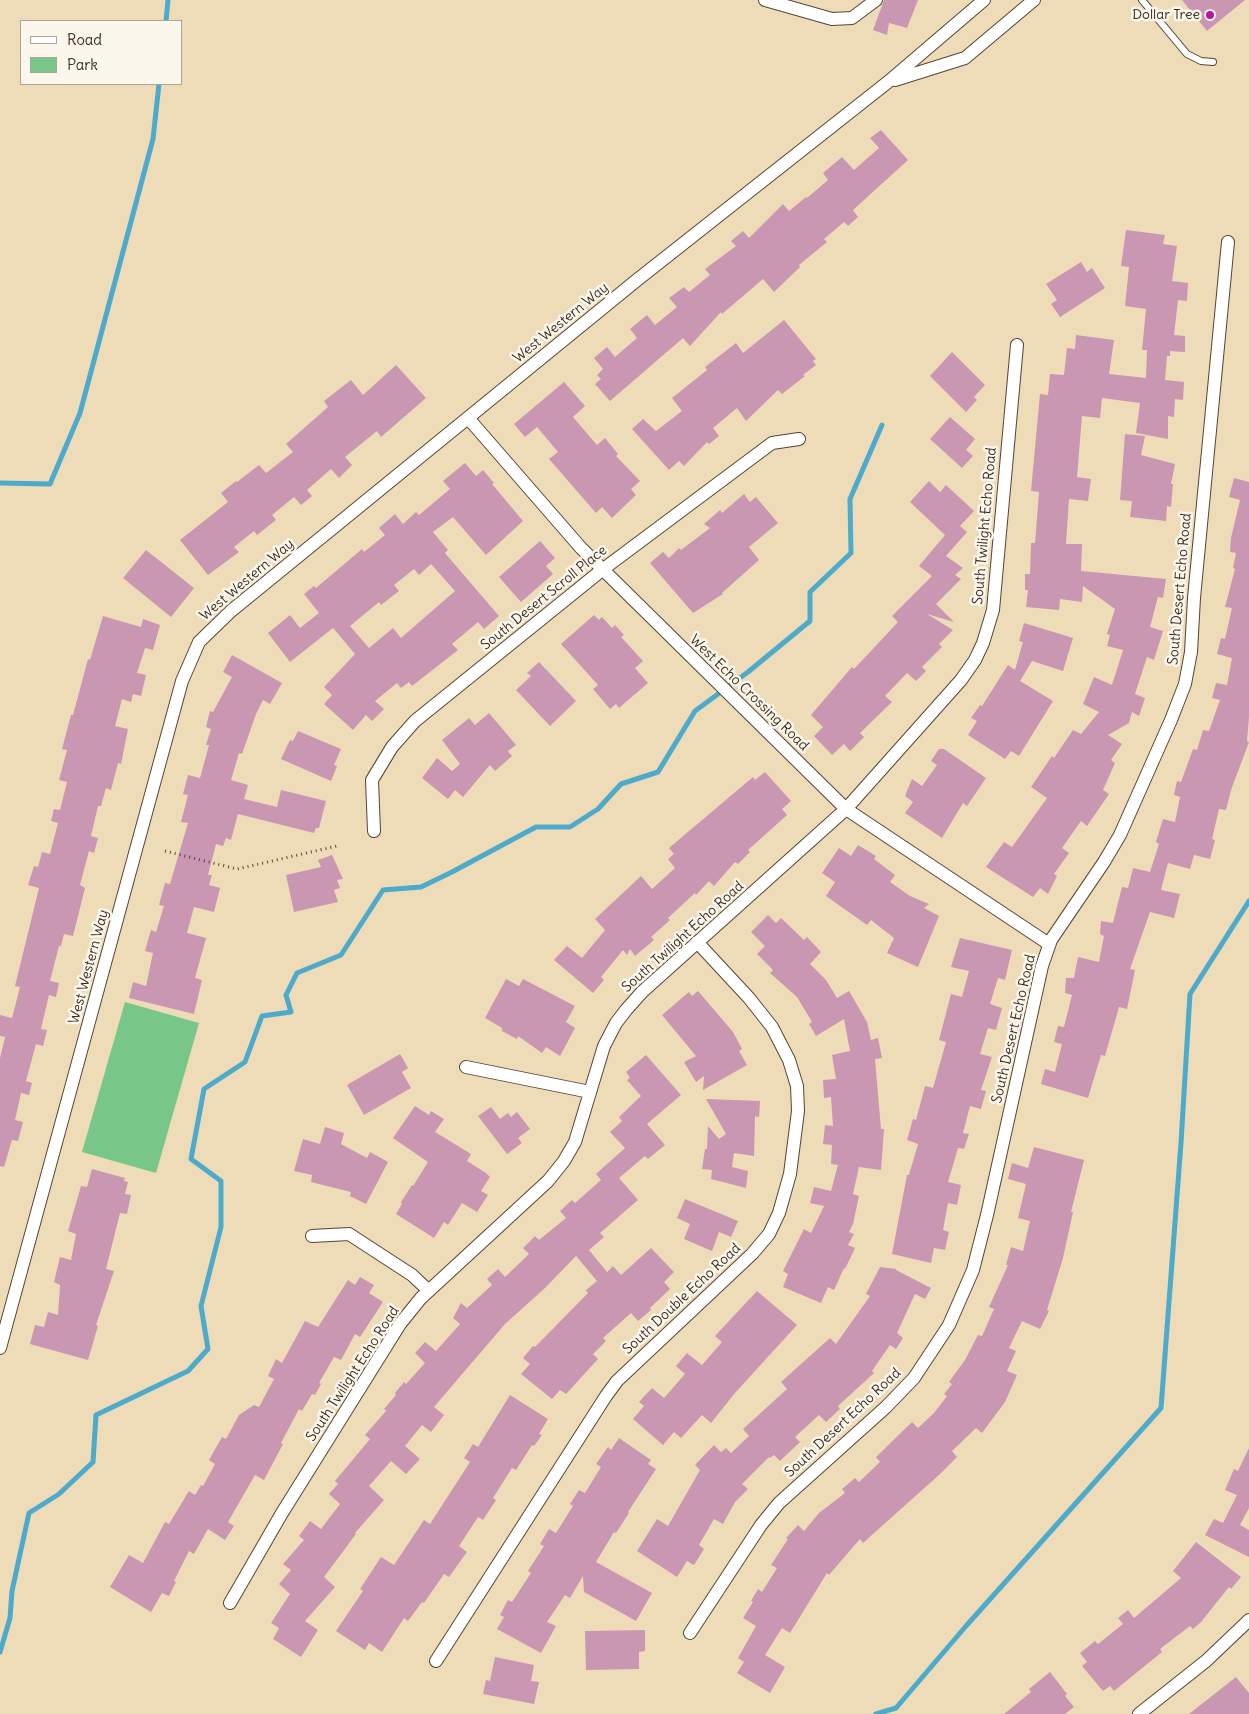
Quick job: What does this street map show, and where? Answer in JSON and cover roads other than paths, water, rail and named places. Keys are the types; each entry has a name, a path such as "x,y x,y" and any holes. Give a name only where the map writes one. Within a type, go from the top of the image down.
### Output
{"street":[{"path":"766,0 832,20 852,18 876,0"},
{"name":"West Western Way","path":"0,1348 182,682 200,642 231,611 645,274 888,82 984,0"},
{"name":"West Western Way","path":"888,82 964,58 1034,0"},
{"name":"South Desert Echo Road","path":"690,1633 761,1525 779,1503 886,1407 914,1378 949,1325 973,1270 992,1196 1042,966 1049,944 1120,835 1185,684 1191,652 1194,598 1228,242"},
{"name":"South Twilight Echo Road","path":"230,1603 282,1513 400,1324 429,1290 553,1174 575,1142 604,1046 616,1023 642,992 846,808 961,680 976,660 993,610 1017,345"},
{"name":"West Echo Crossing Road","path":"468,418 602,570 846,808 1049,944"},
{"name":"South Desert Scroll Place","path":"374,831 372,780 392,747 415,721 602,570 772,443 799,439"},
{"name":"South Double Echo Road","path":"436,1661 617,1381 752,1254 769,1234 780,1213 790,1174 798,1111 797,1086 792,1069 772,1027 749,998 697,942"},
{"path":"466,1067 590,1092"},
{"path":"312,1236 349,1234 412,1274 429,1290"},
{"path":"1139,1714 1206,1661 1249,1620"}],"lane":[{"path":"1142,0 1187,54 1201,61 1213,62"}],"waterway":[{"path":"166,20 168,0"},
{"path":"0,483 50,484 80,413 153,139 159,85"},
{"path":"0,1652 10,1618 12,1591 29,1513 59,1494 93,1462 96,1415 188,1371 208,1349 201,1306 221,1227 221,1181 191,1159 204,1089 245,1062 262,1016 291,1012 286,995 297,973 341,955 383,890 421,887 536,827 570,827 598,809 621,784 658,772 695,711 748,672 810,621 810,592 851,553 850,499 882,425"},
{"path":"876,1714 896,1708 966,1626 1161,1408 1190,994 1249,901"}],"place":[{"name":"Dollar Tree","path":"1210,15"}]}
